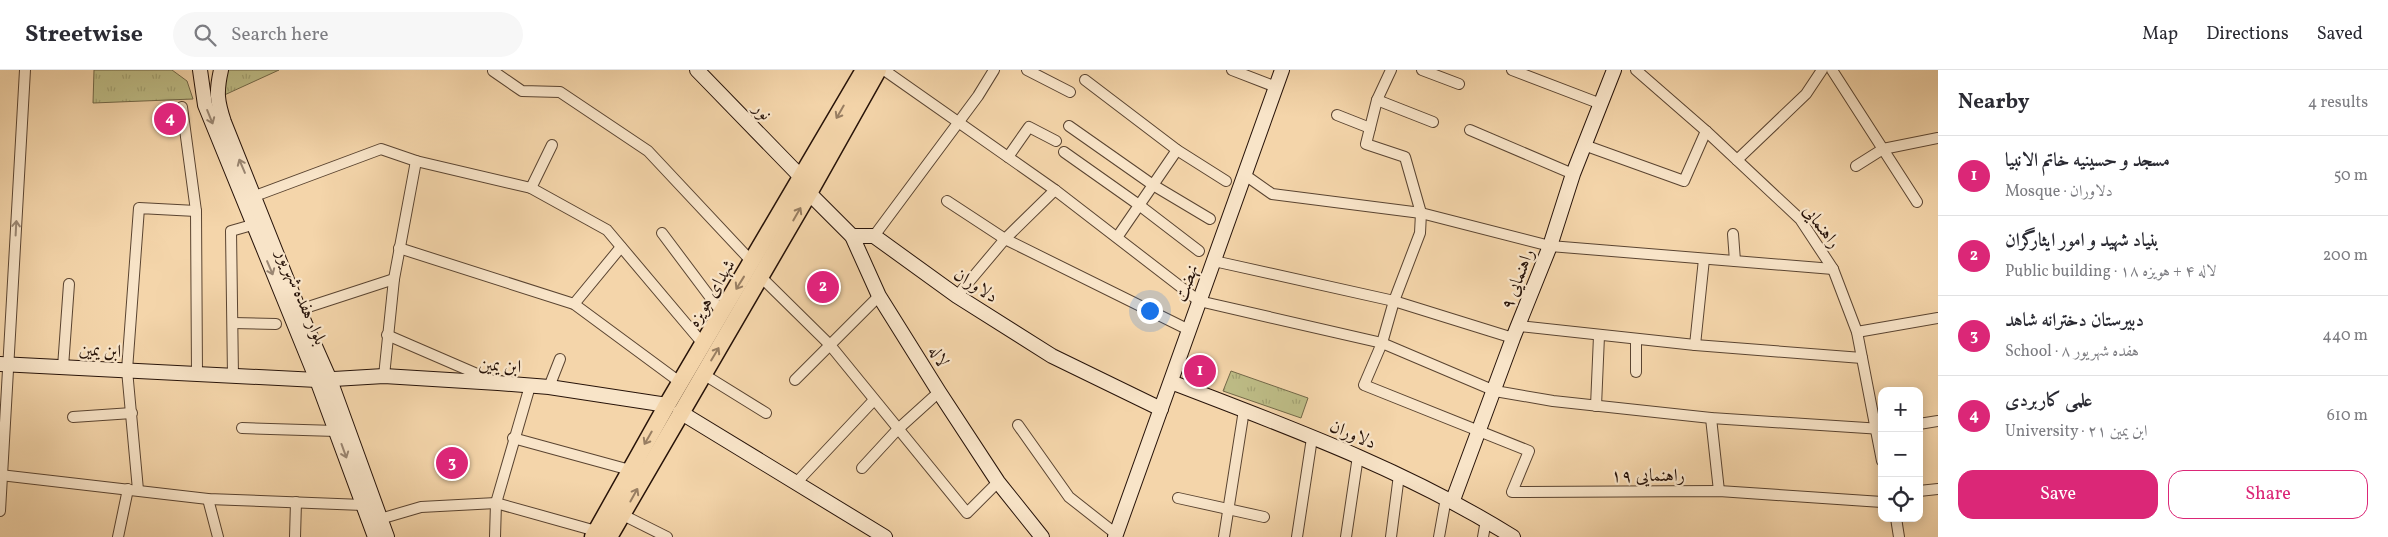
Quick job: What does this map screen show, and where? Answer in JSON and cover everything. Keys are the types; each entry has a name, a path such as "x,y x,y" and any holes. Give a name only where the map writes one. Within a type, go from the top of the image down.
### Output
{"main road":[{"name":"شهدای هویزه","path":"599,535 630,470 674,408 703,374 801,177 864,70"},
{"name":"شهدای هویزه","path":"599,535 623,515 674,408 681,383 722,313 756,270 809,193 878,70"}],"street":[{"path":"0,511 4,364 25,70"},
{"name":"بلوار هفده شهریور","path":"200,70 205,105 252,225 324,380 336,431 375,537"},
{"name":"بلوار هفده شهریور","path":"221,70 217,90 218,104 299,310 324,380 387,537"},
{"name":"نور","path":"697,70 801,177"},
{"path":"884,70 1118,236 1200,301 1382,343 1495,391 1596,406 1711,418 1878,429"},
{"path":"852,236 874,236 957,121 978,96 994,70"},
{"path":"1027,70 1070,92"},
{"path":"1232,70 1276,86"},
{"name":"نهضت","path":"1116,536 1282,70"},
{"path":"1391,70 1377,100 1366,144 1405,157 1422,213 1420,233 1394,301 1382,343 1364,385 1480,430"},
{"path":"1422,70 1459,84"},
{"path":"1512,70 1601,104"},
{"name":"راهنمایی ۹","path":"1449,499 1495,391 1550,246 1573,174 1614,70"},
{"name":"راهنمایی","path":"1636,70 1706,131 1800,219 1833,269 1857,332 1878,429"},
{"path":"1737,160 1806,94 1822,70"},
{"path":"1832,70 1917,202"},
{"path":"493,71 522,91 560,92 648,151 756,270 830,346 967,513 998,482"},
{"path":"1085,80 1177,150 1226,181"},
{"path":"1377,100 1433,122"},
{"path":"182,107 196,211 197,374"},
{"path":"1337,115 1370,128"},
{"path":"1008,157 1029,126 1056,141"},
{"path":"1069,126 1153,185 1210,219"},
{"path":"1470,130 1573,174"},
{"path":"1584,145 1684,181 1706,131"},
{"path":"1856,166 1883,149 1938,138"},
{"path":"531,188 552,145"},
{"path":"255,196 382,149 416,162 531,188 607,230 704,345"},
{"path":"1118,236 1177,150"},
{"path":"1064,152 1139,205 1199,251"},
{"path":"384,376 394,279 416,162"},
{"path":"1245,175 1272,194 1422,213 1550,246 1833,269"},
{"path":"956,296 1005,239 1055,190"},
{"name":"لاله","path":"809,193 852,236 879,296 939,392 998,482 1042,537"},
{"path":"947,201 1005,239 1189,330"},
{"path":"118,537 133,490 132,413 127,370 139,208 196,211"},
{"path":"234,376 231,231 252,225"},
{"path":"662,233 722,313"},
{"path":"1733,234 1735,261"},
{"name":"دلاوران","path":"874,236 956,296 1052,356 1161,409"},
{"path":"574,304 621,247"},
{"path":"400,248 574,304 681,383"},
{"path":"1695,345 1704,259"},
{"path":"1214,261 1394,301 1516,332 1599,336 1862,358"},
{"path":"299,310 394,279"},
{"path":"63,367 69,284"},
{"path":"795,380 879,296"},
{"path":"1857,332 1938,318"},
{"path":"233,323 276,324"},
{"path":"387,335 498,383"},
{"path":"1596,406 1599,336"},
{"path":"1636,339 1636,372"},
{"path":"549,387 560,359"},
{"name":"ابن یمین","path":"4,364 324,380 384,376 498,383 549,387 674,408 884,537"},
{"path":"703,374 766,413"},
{"name":"دلاوران","path":"1171,382 1358,456 1449,499 1513,537"},
{"path":"495,537 496,503 530,386"},
{"path":"862,468 897,430 939,392"},
{"path":"796,483 874,400"},
{"path":"1224,537 1244,410"},
{"path":"73,417 132,413"},
{"path":"1711,418 1719,491"},
{"path":"1923,423 1938,421"},
{"path":"1018,425 1069,497 1116,536"},
{"path":"242,428 336,431"},
{"name":"راهنمایی ۱۹","path":"1480,430 1529,451 1512,492 1719,491 1878,502"},
{"path":"514,438 630,470"},
{"path":"1296,537 1312,438"},
{"path":"1346,537 1358,456"},
{"path":"1,475 208,499 363,505"},
{"path":"1391,537 1399,475"},
{"path":"1923,491 1938,489"},
{"path":"1178,498 1264,517"},
{"path":"208,499 218,537"},
{"path":"1439,537 1449,499"},
{"path":"295,537 296,502"},
{"path":"380,520 421,508 496,503 599,535"},
{"path":"623,515 667,537"},
{"path":"1483,537 1486,520"},
{"path":"1897,522 1899,537"}],"green space":[{"path":"94,70 172,70 187,81 193,99 93,103"},
{"path":"223,70 279,70 220,97"},
{"path":"1231,371 1308,398 1301,418 1223,391"}],"place":[{"name":"علمی کاربردی","path":"170,119"},
{"name":"بنیاد شهید و امور ایثارگران","path":"823,287"},
{"name":"مسجد و حسینیه خاتم الانبیا","path":"1200,371"},
{"name":"دبیرستان دخترانه شاهد","path":"452,463"}]}
